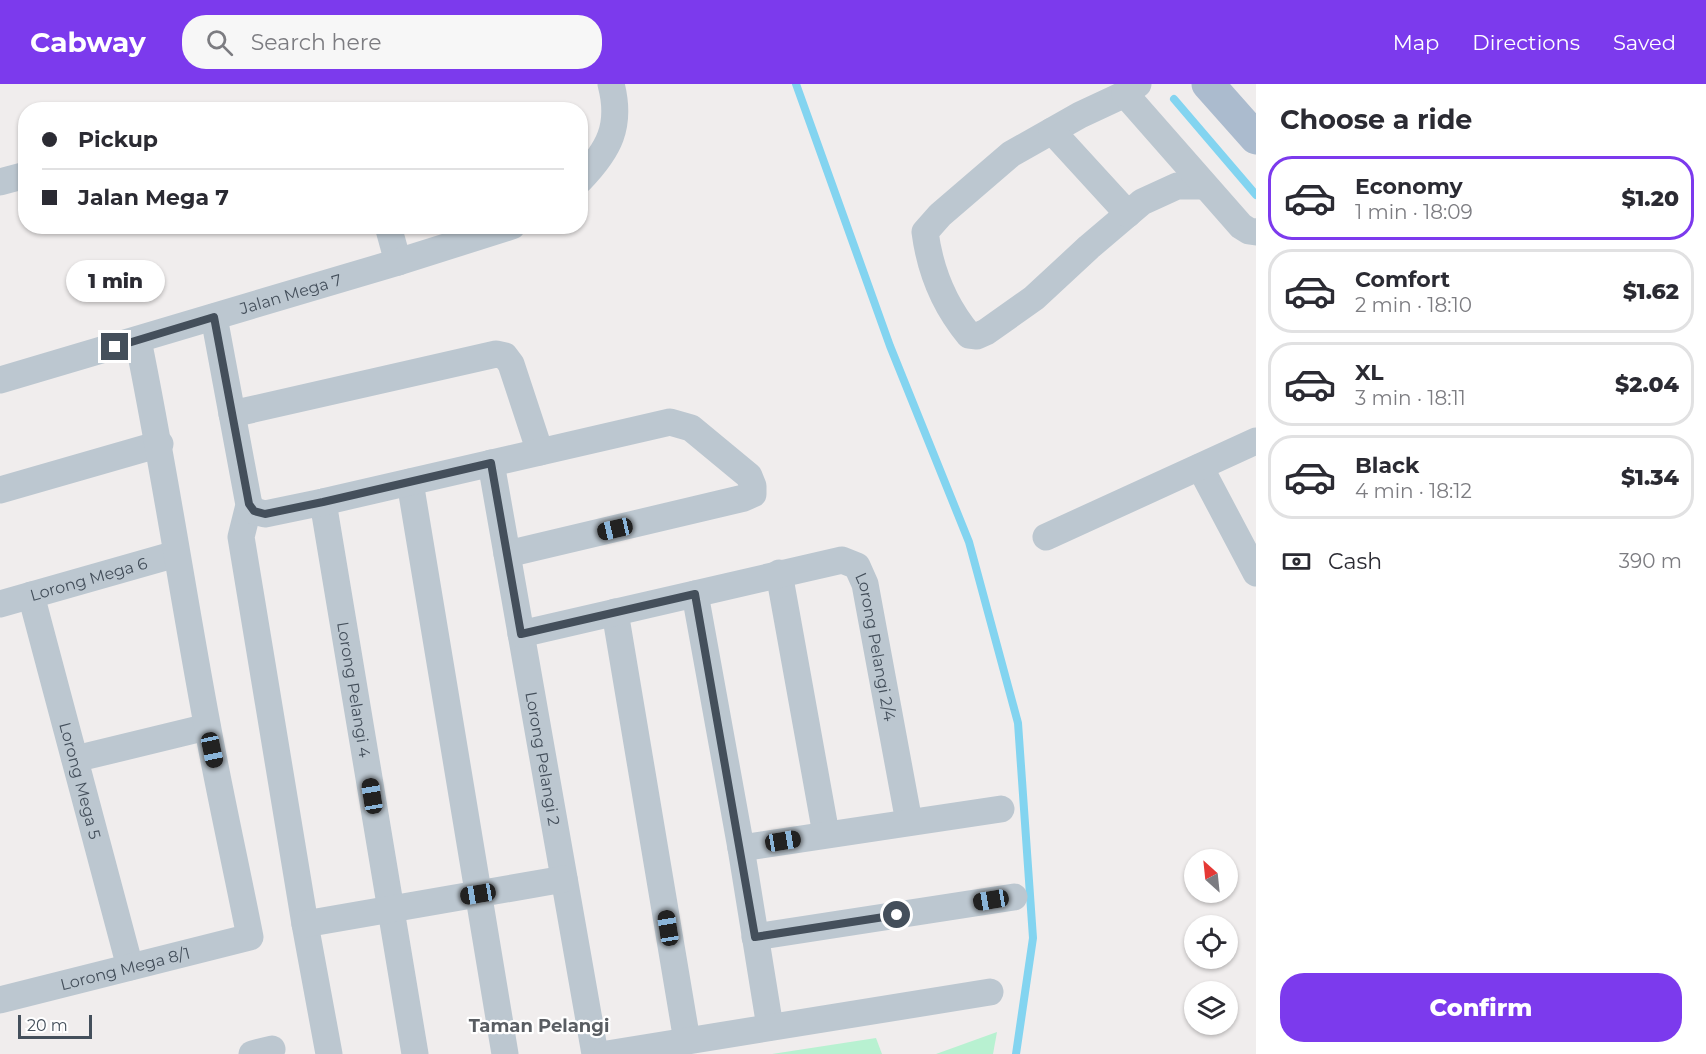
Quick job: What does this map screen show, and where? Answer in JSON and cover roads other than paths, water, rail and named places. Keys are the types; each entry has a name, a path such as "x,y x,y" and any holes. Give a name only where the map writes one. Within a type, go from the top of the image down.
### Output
{"main road":[{"path":"1208,84 1256,138"}],"street":[{"path":"588,172 599,160 612,137 616,114 611,84"},
{"path":"1205,186 1177,186 1142,202 1026,304 977,336 969,335 957,321 936,280 928,255 925,232 940,214 1011,154 1131,89 1205,186 1241,225 1249,231 1256,232"},
{"path":"1052,131 1128,214"},
{"path":"0,182 18,177"},
{"path":"390,234 398,262"},
{"name":"Jalan Mega 7","path":"0,380 487,234"},
{"path":"214,317 249,504 241,537 305,924 329,1054"},
{"path":"75,759 207,727 176,554 160,444 138,340"},
{"path":"232,414 496,354 505,356 511,364 540,452"},
{"path":"249,504 254,511 265,514 670,422 692,428 749,476 753,486 753,494 744,498 507,554"},
{"path":"1046,537 1256,441"},
{"path":"0,490 160,444"},
{"name":"Lorong Pelangi 2","path":"491,463 595,1054"},
{"path":"1200,467 1256,573"},
{"path":"410,482 505,1054"},
{"name":"Lorong Pelangi 4","path":"323,502 415,1054"},
{"name":"Lorong Mega 6","path":"0,604 176,554"},
{"name":"Lorong Pelangi 2/4","path":"521,634 842,560 857,566 865,584 909,822"},
{"path":"779,573 826,834"},
{"path":"695,594 741,848 770,1027"},
{"name":"Lorong Mega 5","path":"31,595 130,967"},
{"path":"615,612 687,1041"},
{"name":"Lorong Mega 8/1","path":"0,1000 250,937 207,727"},
{"path":"741,848 1001,809"},
{"path":"305,924 564,879"},
{"path":"755,937 1014,897"},
{"path":"607,1054 990,992"}],"waterway":[{"path":"796,84 890,346 969,542 1018,723 1033,938 1016,1054"},
{"path":"1174,99 1256,195"}],"district":[{"name":"Taman Pelangi","path":"539,1026"}]}
